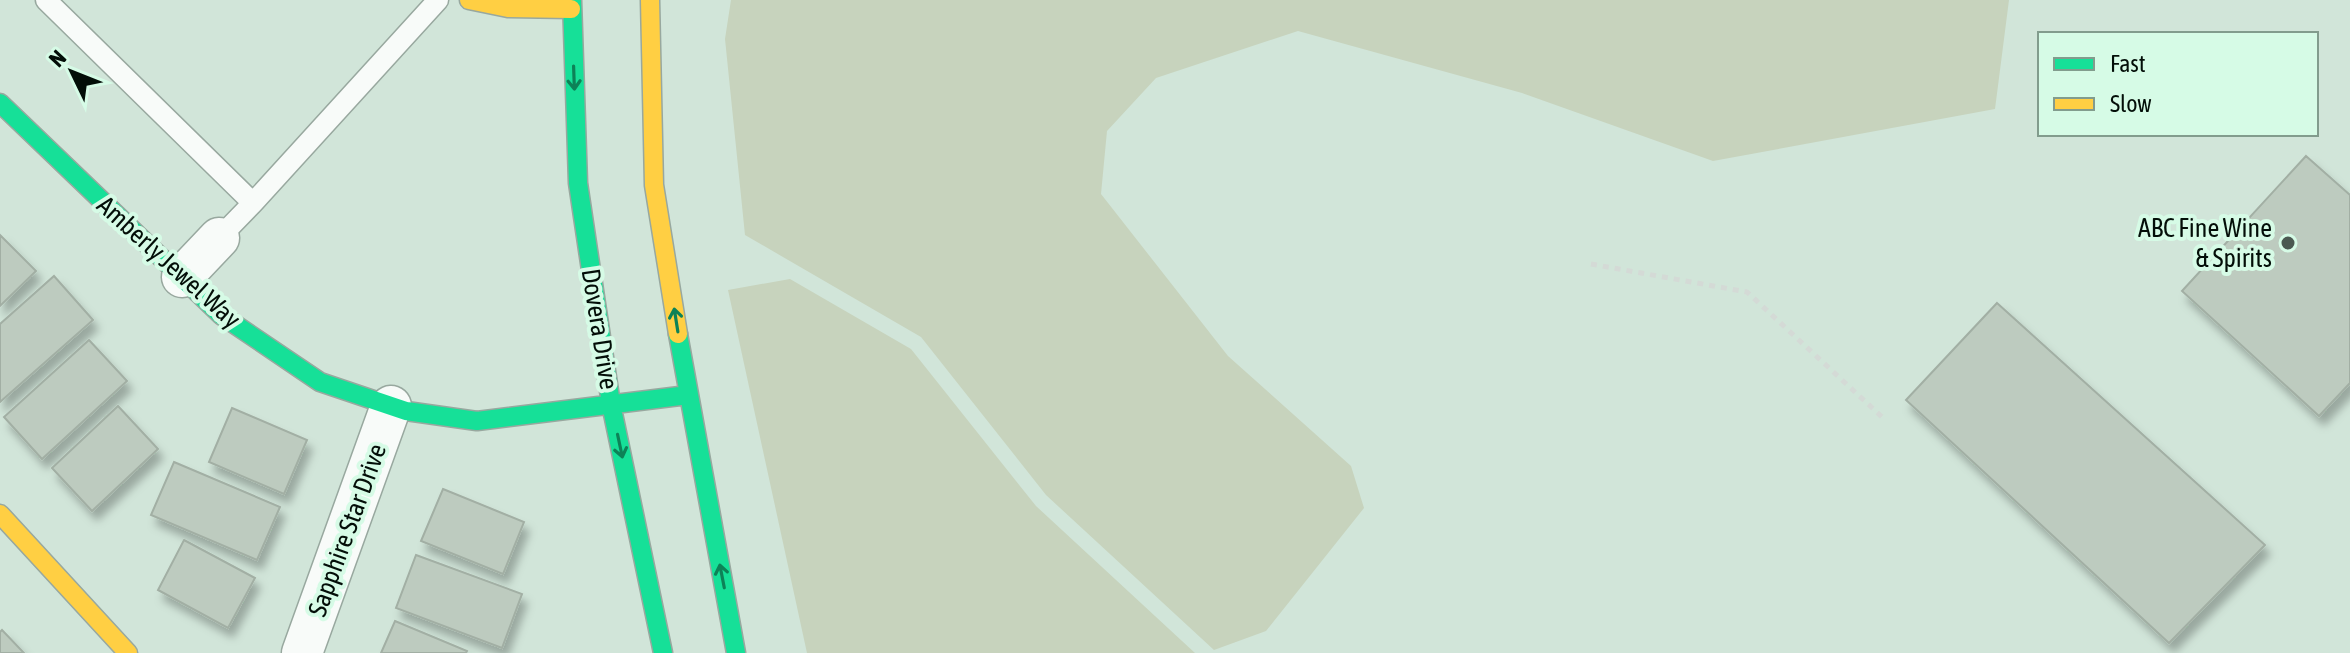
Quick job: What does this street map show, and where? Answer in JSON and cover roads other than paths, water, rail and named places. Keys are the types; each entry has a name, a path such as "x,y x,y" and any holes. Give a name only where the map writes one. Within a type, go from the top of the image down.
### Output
{"street":[{"path":"469,0 508,8 571,4"},
{"path":"650,0 654,185 688,395 736,653"},
{"name":"Dovera Drive","path":"571,4 578,183 611,404 663,653"},
{"name":"Amberly Jewel Way","path":"0,103 221,315 320,382 406,411 477,421 688,395"},
{"path":"182,277 219,238"},
{"name":"Sapphire Star Drive","path":"302,653 391,406"},
{"path":"0,514 128,653"}],"lane":[{"path":"46,0 253,203"},
{"path":"219,238 438,0"}],"place":[{"name":"ABC Fine Wine & Spirits","path":"2288,243"}]}
